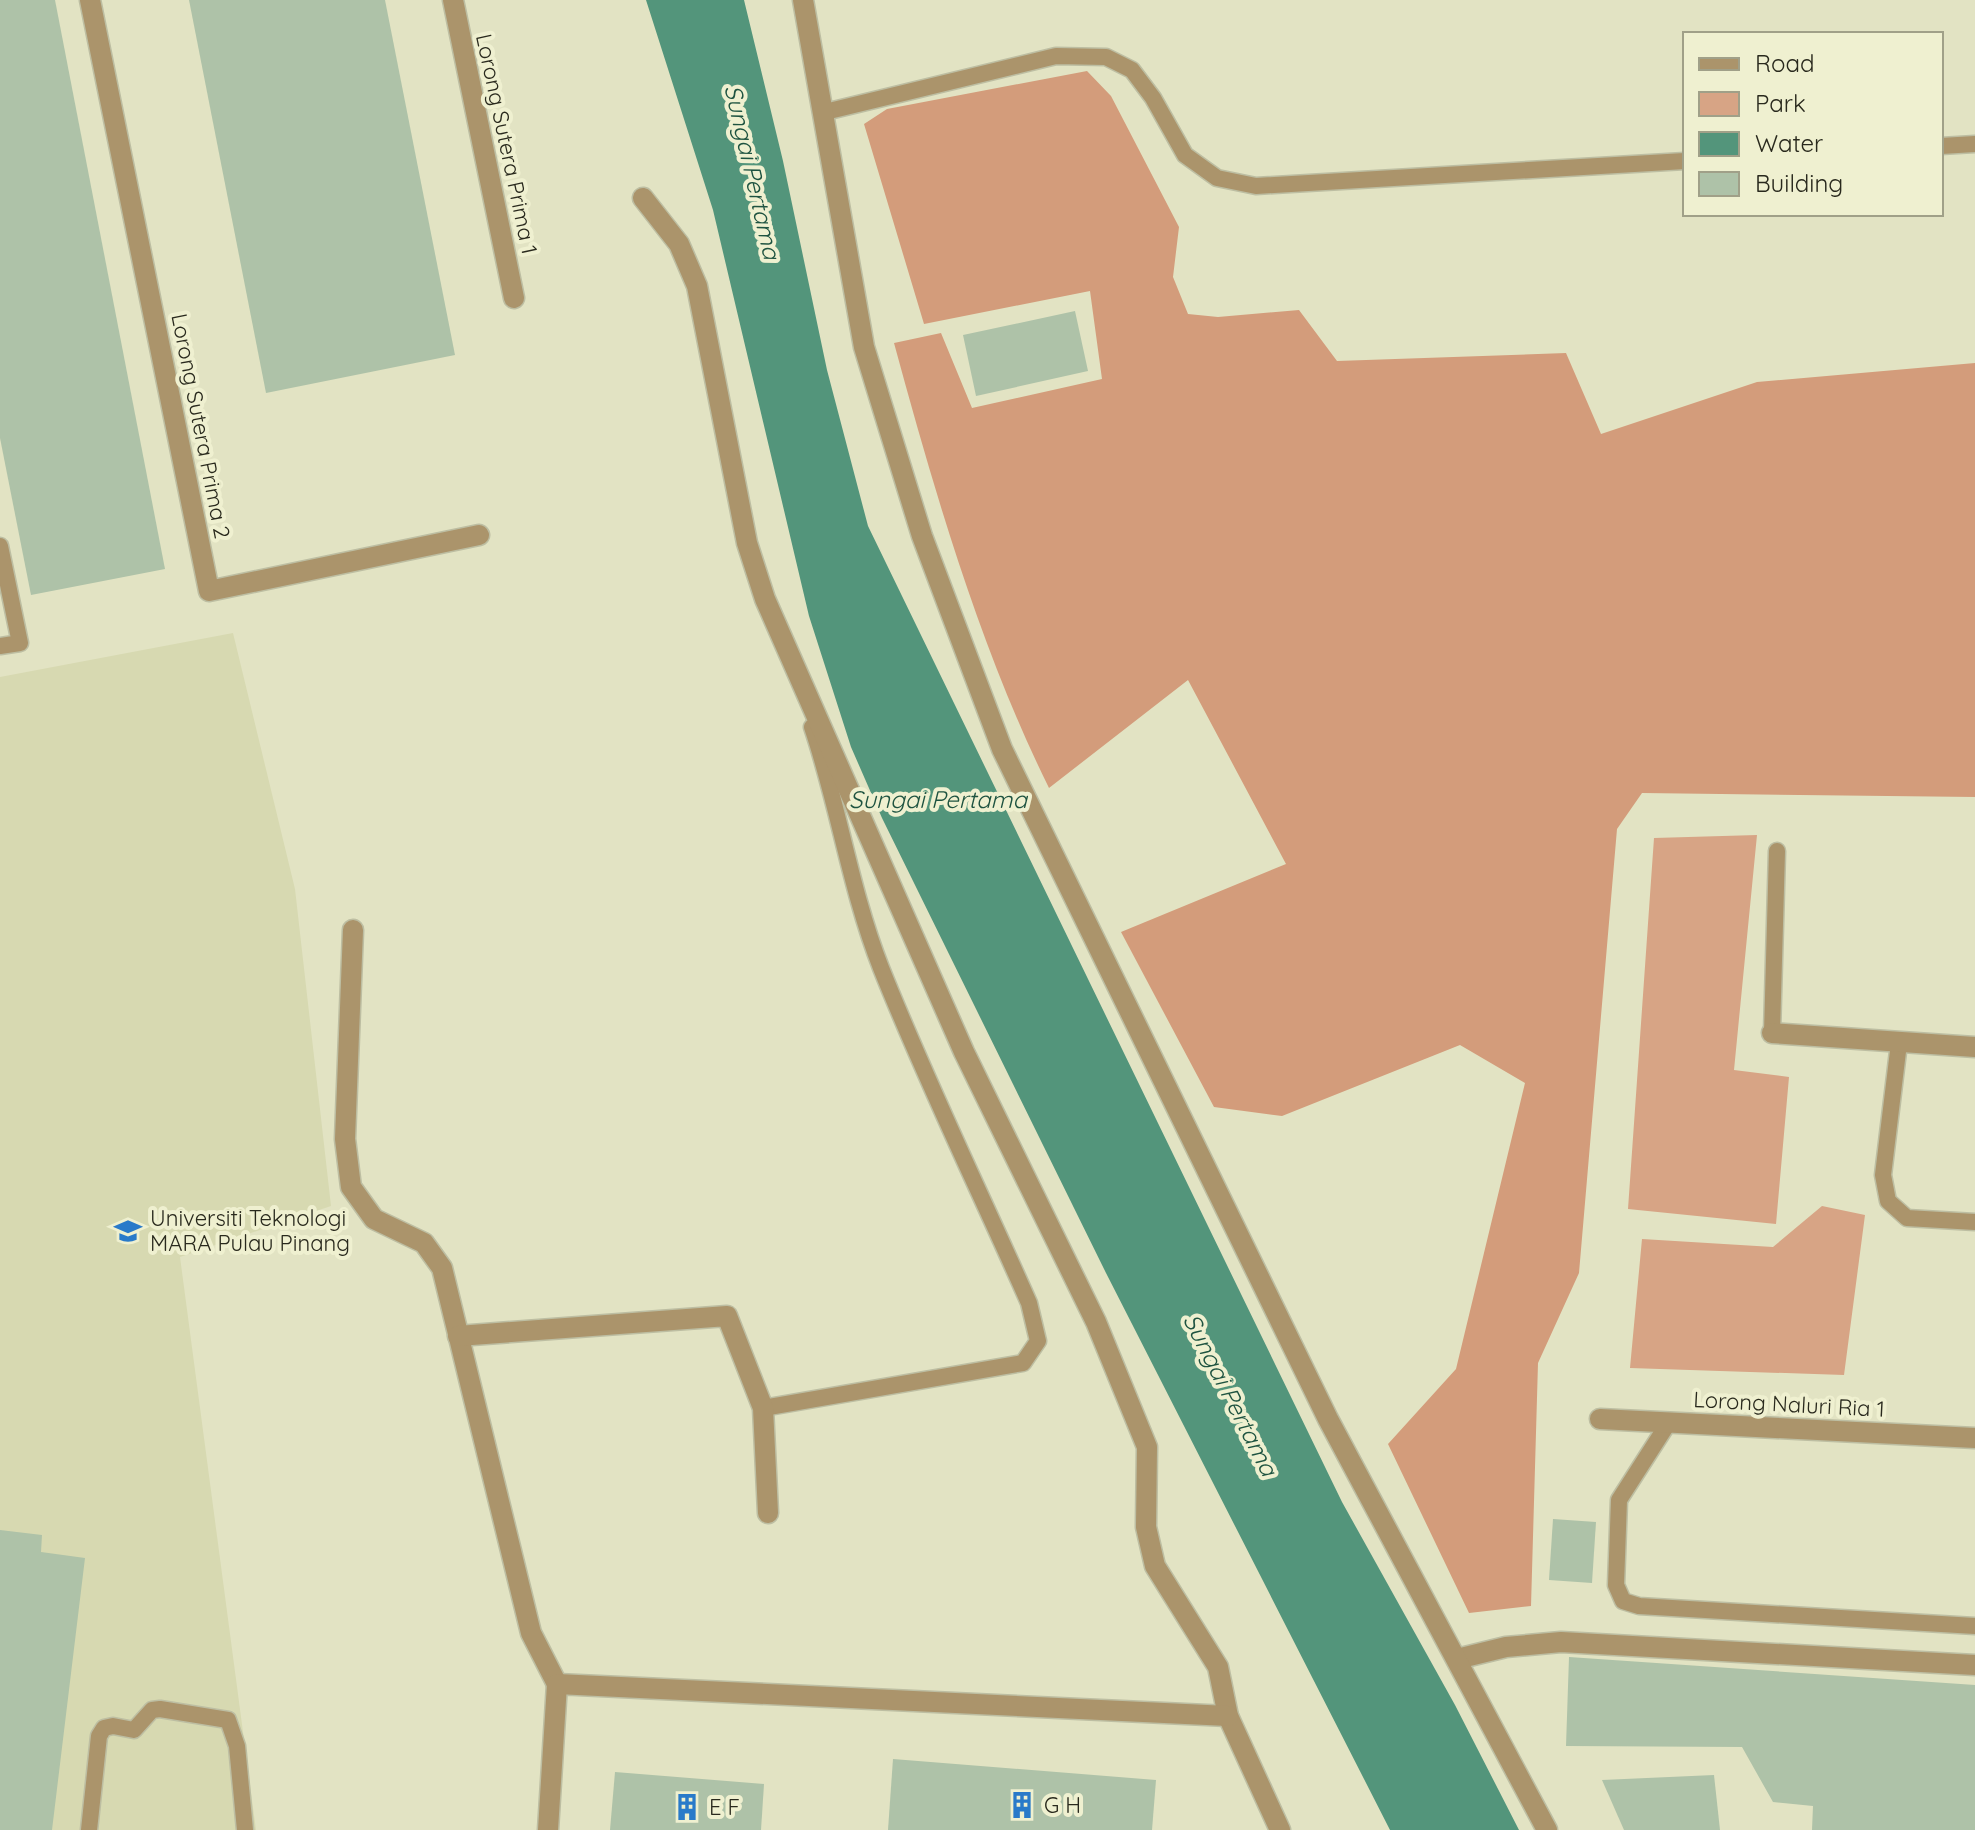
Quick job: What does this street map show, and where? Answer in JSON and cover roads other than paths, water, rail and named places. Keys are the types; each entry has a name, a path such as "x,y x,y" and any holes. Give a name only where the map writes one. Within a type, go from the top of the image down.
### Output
{"street":[{"name":"Lorong Sutera Prima 2","path":"90,0 209,591 479,535"},
{"name":"Lorong Sutera Prima 1","path":"453,0 514,298"},
{"path":"803,0 864,347 922,536 1002,749 1328,1419 1547,1830"},
{"path":"643,198 679,244 697,286 747,543 765,599 964,1052 1101,1336 1147,1447 1146,1527 1155,1566 1218,1667 1228,1716 1280,1830"},
{"path":"353,930 345,1139 351,1187 374,1219 424,1243 442,1268 531,1633 557,1684 548,1830"},
{"path":"1772,1033 1975,1047"},
{"path":"458,1336 727,1316 763,1408 768,1513"},
{"name":"Lorong Naluri Ria 1","path":"1600,1419 1975,1438"},
{"path":"1457,1659 1506,1647 1561,1642 1975,1665"},
{"path":"557,1684 1228,1716"}],"lane":[{"path":"825,112 1056,56 1106,57 1132,70 1153,98 1185,155 1217,178 1256,186 1683,161"},
{"path":"1943,146 1975,144"},
{"path":"0,546 20,643 0,646"},
{"path":"763,1408 1023,1363 1038,1341 1029,1303 881,967 849,872 834,793 789,655"},
{"path":"1772,1033 1777,851"},
{"path":"1899,1043 1883,1175 1888,1201 1907,1218 1975,1222"},
{"path":"1669,1422 1619,1500 1616,1585 1623,1601 1639,1606 1751,1614 1975,1626"},
{"path":"89,1830 99,1736 104,1728 113,1726 134,1730 152,1710 160,1709 228,1720 237,1746 245,1830"}],"water":[{"name":"Sungai Pertama","path":"646,0 744,0 783,161 827,370 868,526 1342,1502 1455,1705 1519,1830 1390,1830 1106,1273 882,818 851,747 809,616 713,210"}],"place":[{"name":"Universiti Teknologi MARA Pulau Pinang","path":"128,1231"},
{"name":"G H","path":"1022,1805"},
{"name":"E F","path":"687,1807"}]}
